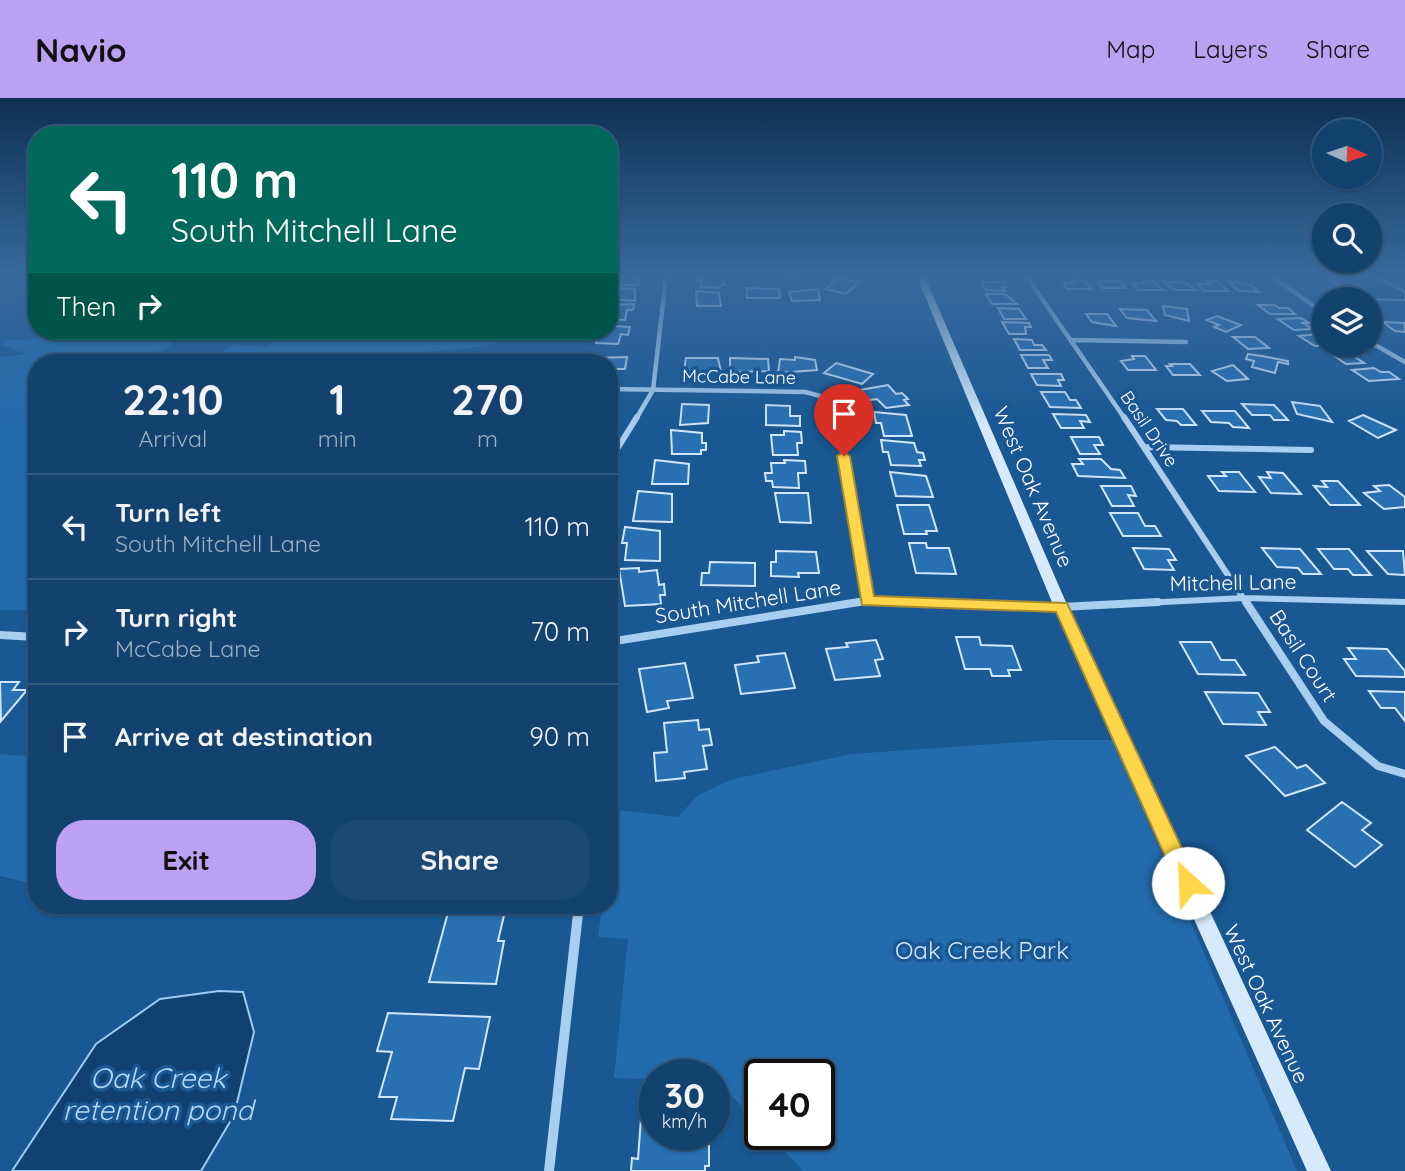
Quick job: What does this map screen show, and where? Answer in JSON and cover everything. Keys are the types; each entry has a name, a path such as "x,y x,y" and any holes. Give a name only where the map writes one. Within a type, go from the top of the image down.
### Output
{"street":[{"path":"618,447 653,390 660,327"},
{"name":"West Oak Avenue","path":"942,327 1061,607 1318,1171"},
{"name":"Basil Drive","path":"1064,327 1244,598"},
{"path":"1073,340 1186,342"},
{"path":"1382,349 1405,362"},
{"path":"1396,357 1405,356"},
{"name":"McCabe Lane","path":"618,389 805,392 825,397 831,402 836,408 867,601"},
{"path":"1144,447 1311,450"},
{"name":"Mitchell Lane","path":"1061,607 1244,598 1405,603"},
{"name":"Basil Court","path":"1244,598 1324,722 1378,766 1405,775"},
{"name":"South Mitchell Lane","path":"618,641 867,601 1061,607"},
{"path":"0,635 28,637"},
{"path":"549,1171 578,914"}],"green space":[{"path":"6,340 177,340 164,350 152,354 28,354 28,610 0,610 0,357 25,354 0,344"},
{"path":"282,340 502,340 478,347 406,354 221,353 234,344 264,347"},
{"name":"Oak Creek Park","path":"1051,740 1113,740 1297,1171 803,1171 783,1150 835,1150 835,1059 744,1059 744,1109 730,1094 730,1059 639,1059 639,1079 614,1078 628,939 598,937 601,914 618,914 618,810 678,817 698,795 733,779 851,754"},
{"path":"0,754 28,756 28,883 0,876"}],"water":[{"name":"Oak Creek retention pond","path":"219,991 243,992 254,1032 234,1115 201,1171 12,1171 96,1044 160,999"}],"building":[{"path":"618,327 630,327 628,335 621,334 618,344 596,343 597,340 618,340"},
{"path":"1005,327 1025,327 1026,334 1009,334"},
{"path":"1214,327 1237,327 1226,332"},
{"path":"1290,327 1310,327 1312,329 1294,330"},
{"path":"1390,327 1404,327 1405,332 1395,331"},
{"path":"1312,335 1312,344 1299,336"},
{"path":"1233,337 1255,337 1269,348 1248,349"},
{"path":"1014,339 1032,340 1034,345 1042,345 1046,350 1020,350"},
{"path":"1248,354 1288,361 1288,364 1278,362 1275,373 1252,367 1254,361 1246,359"},
{"path":"1021,355 1049,355 1052,360 1043,360 1048,368 1028,368"},
{"path":"1132,356 1145,356 1156,370 1128,370 1121,361 1134,359"},
{"path":"618,357 627,357 625,369 618,369"},
{"path":"795,357 815,360 817,370 778,373 780,359 795,360"},
{"path":"1336,357 1355,357 1364,363 1346,364"},
{"path":"686,358 718,358 721,372 684,370"},
{"path":"730,358 768,359 769,371 730,372"},
{"path":"836,363 873,374 862,384 824,373"},
{"path":"1170,364 1190,364 1200,375 1173,375 1166,366 1172,366"},
{"path":"1233,365 1248,379 1227,381 1212,371"},
{"path":"1374,368 1389,372 1399,379 1369,381 1352,370"},
{"path":"1031,374 1061,374 1064,380 1058,380 1061,386 1037,385"},
{"path":"888,385 896,394 902,393 908,399 904,400 909,405 886,408 877,399 870,400 860,390"},
{"path":"1041,392 1065,392 1070,400 1076,400 1081,408 1050,407"},
{"path":"1292,402 1320,406 1332,422 1297,414"},
{"path":"682,404 709,405 708,423 680,425"},
{"path":"1242,404 1274,405 1288,420 1274,420 1270,415 1252,415"},
{"path":"766,405 790,406 790,416 800,416 800,426 766,425"},
{"path":"1157,409 1183,409 1196,425 1181,425 1177,421 1166,420"},
{"path":"1202,411 1235,411 1249,428 1211,422"},
{"path":"874,412 906,415 912,436 884,436 881,423 876,423"},
{"path":"1053,414 1086,415 1090,422 1080,421 1084,428 1061,428"},
{"path":"1363,415 1396,430 1378,438 1349,421"},
{"path":"671,430 702,433 702,443 706,443 706,450 701,450 701,454 672,454"},
{"path":"784,431 801,432 802,443 797,443 798,455 773,455 771,435 784,435"},
{"path":"1071,437 1099,437 1103,445 1094,445 1100,454 1080,454"},
{"path":"881,440 914,443 917,452 923,453 925,460 919,460 921,466 891,465 888,452 883,452"},
{"path":"1079,459 1101,459 1111,469 1120,470 1125,478 1078,476 1072,464 1083,464"},
{"path":"655,460 689,464 688,484 652,484"},
{"path":"784,460 805,461 806,473 798,473 799,488 773,487 772,481 766,481 765,473 772,473 771,463 785,463"},
{"path":"890,472 926,476 933,497 896,496"},
{"path":"1222,472 1239,472 1255,492 1219,491 1208,476 1226,476"},
{"path":"1267,472 1283,473 1301,494 1271,493 1259,477 1271,478"},
{"path":"1322,481 1338,481 1360,505 1330,505 1314,486 1327,487"},
{"path":"1389,485 1405,497 1405,507 1384,509 1364,493 1380,491 1374,486"},
{"path":"1101,486 1131,486 1136,496 1128,495 1134,506 1112,506"},
{"path":"638,491 672,494 672,522 633,521"},
{"path":"775,493 808,493 811,523 780,522"},
{"path":"897,505 929,505 937,531 904,534"},
{"path":"1110,513 1138,513 1145,526 1155,526 1161,536 1123,536"},
{"path":"625,527 660,531 660,561 625,560 627,543 622,543"},
{"path":"909,543 926,543 927,548 949,548 956,574 916,573"},
{"path":"1133,548 1169,549 1176,560 1168,560 1174,570 1144,569"},
{"path":"1262,548 1300,549 1321,574 1303,574 1298,568 1277,567"},
{"path":"1318,549 1349,549 1371,575 1353,575 1348,569 1334,569"},
{"path":"776,551 816,552 819,573 798,573 799,577 771,576 771,562 776,562"},
{"path":"1367,551 1403,551 1405,575 1388,574"},
{"path":"710,562 755,563 755,586 701,585 702,573 709,573"},
{"path":"639,568 639,572 657,570 659,585 664,584 665,595 660,595 661,604 625,606 619,569"},
{"path":"956,637 979,637 981,645 1012,646 1021,670 1008,670 1010,676 992,676 990,669 965,669"},
{"path":"876,640 883,659 875,660 880,676 835,680 826,649 848,647 846,643"},
{"path":"1180,642 1211,642 1221,660 1235,660 1245,675 1198,674"},
{"path":"1348,648 1387,649 1405,671 1405,677 1356,676 1344,659 1356,659"},
{"path":"785,653 795,688 741,694 735,665 759,662 757,656"},
{"path":"685,663 693,698 667,701 669,708 647,712 639,669"},
{"path":"0,682 19,682 13,690 27,690 1,721"},
{"path":"1369,691 1405,692 1405,721 1395,708 1381,708"},
{"path":"1205,692 1258,693 1270,712 1258,712 1266,725 1223,724"},
{"path":"698,720 699,730 709,729 712,745 703,746 707,769 684,772 685,778 656,781 654,753 667,752 664,723"},
{"path":"1275,747 1297,768 1306,765 1325,783 1285,796 1246,756"},
{"path":"1342,802 1371,823 1362,830 1382,845 1355,867 1307,830"},
{"path":"448,914 504,914 498,941 504,941 496,984 429,982"},
{"path":"388,1013 490,1017 479,1069 465,1068 453,1121 391,1119 397,1097 379,1097 392,1052 377,1051"},
{"path":"639,1145 639,1150 709,1150 709,1166 705,1166 705,1171 631,1171 632,1158 638,1159"}],"route":[{"path":"844,456 867,601 1061,607 1188,883"}]}
